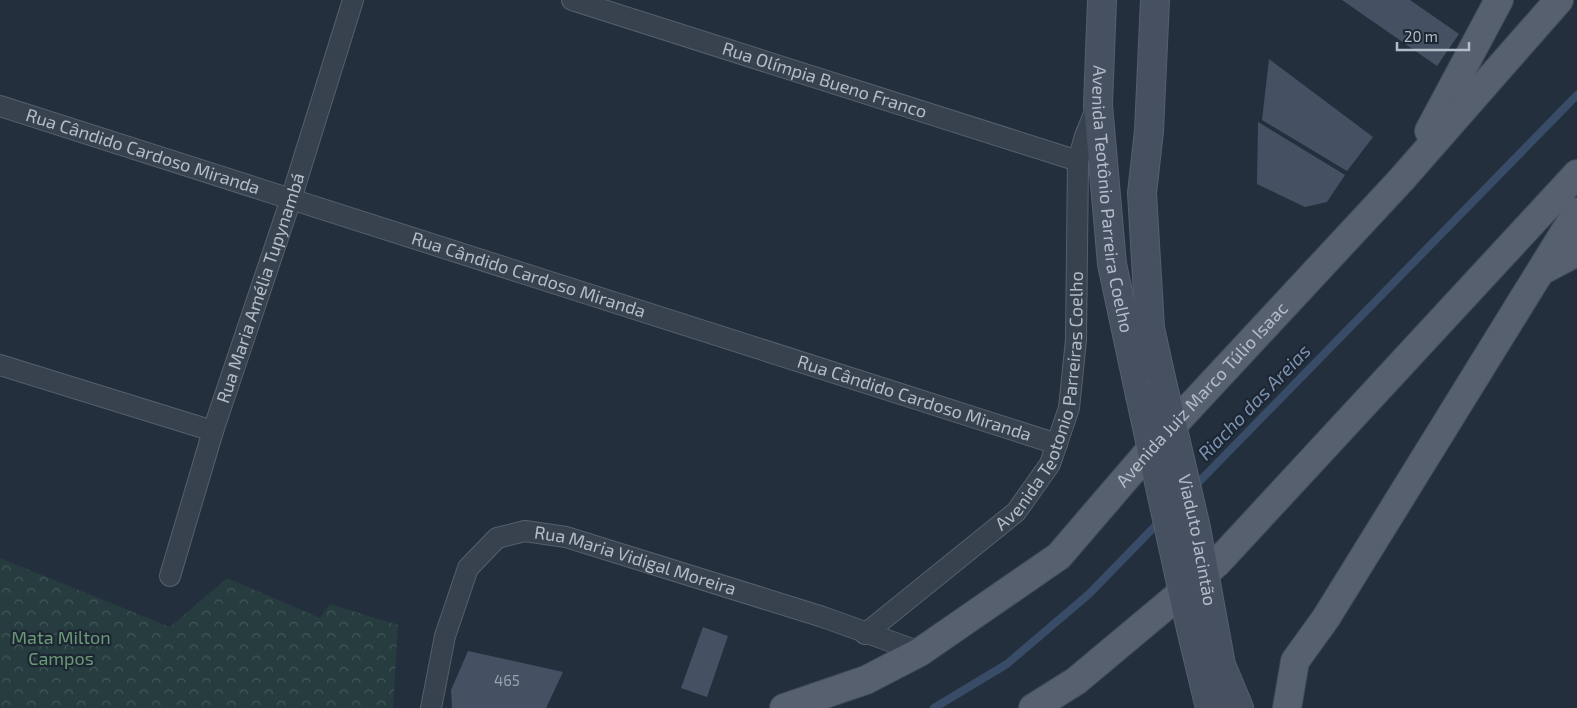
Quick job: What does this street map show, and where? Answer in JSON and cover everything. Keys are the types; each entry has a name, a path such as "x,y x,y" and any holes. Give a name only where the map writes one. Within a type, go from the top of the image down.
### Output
{"main road":[{"name":"Avenida Teotônio Parreira Coelho","path":"1102,0 1098,106 1112,264 1140,396"},
{"name":"Avenida Teotônio Parreira Coelho","path":"1155,0 1149,131 1142,193 1150,328 1161,378"},
{"path":"1401,180 1454,86 1499,0"},
{"name":"Avenida Juiz Marco Túlio Isaac","path":"784,708 866,680 920,652 1059,556 1150,450 1401,180 1559,0"},
{"path":"1033,708 1076,681 1217,563 1577,174"},
{"path":"1287,708 1295,661 1326,618 1577,212"},
{"path":"1541,271 1577,252"},
{"name":"Viaduto Jacintão","path":"1161,378 1196,528 1202,622"},
{"name":"Viaduto Jacintão","path":"1140,396 1202,622"},
{"path":"1202,622 1210,708"},
{"path":"1202,622 1239,708"}],"street":[{"name":"Rua Maria Amélia Tupynambá","path":"170,576 213,431 291,199 353,0"},
{"name":"Rua Olímpia Bueno Franco","path":"572,0 1078,161"},
{"name":"Rua Cândido Cardoso Miranda","path":"0,106 1057,444"},
{"name":"Avenida Teotonio Parreiras Coelho","path":"865,634 1016,512 1050,464 1069,408 1076,340 1078,161 1085,136 1098,106"},
{"path":"0,365 213,431"},
{"name":"Rua Maria Vidigal Moreira","path":"431,708 445,636 468,568 497,538 525,531 566,537 823,617 865,634 920,652"}],"green space":[{"name":"Mata Milton Campos","path":"0,558 170,627 227,578 320,618 330,604 398,625 393,708 0,708"}],"building":[{"path":"1342,0 1410,0 1459,34 1437,66"},
{"path":"1269,59 1373,137 1347,171 1262,120"},
{"path":"1258,122 1345,175 1327,202 1305,207 1257,184"},
{"path":"703,627 728,636 707,697 681,688"},
{"path":"468,651 563,672 546,708 452,708 451,690"}],"waterway":[{"name":"Riacho das Areias","path":"1192,489 1577,95"},
{"name":"Riacho das Areias","path":"934,708 1007,664 1089,594 1161,520"}]}
